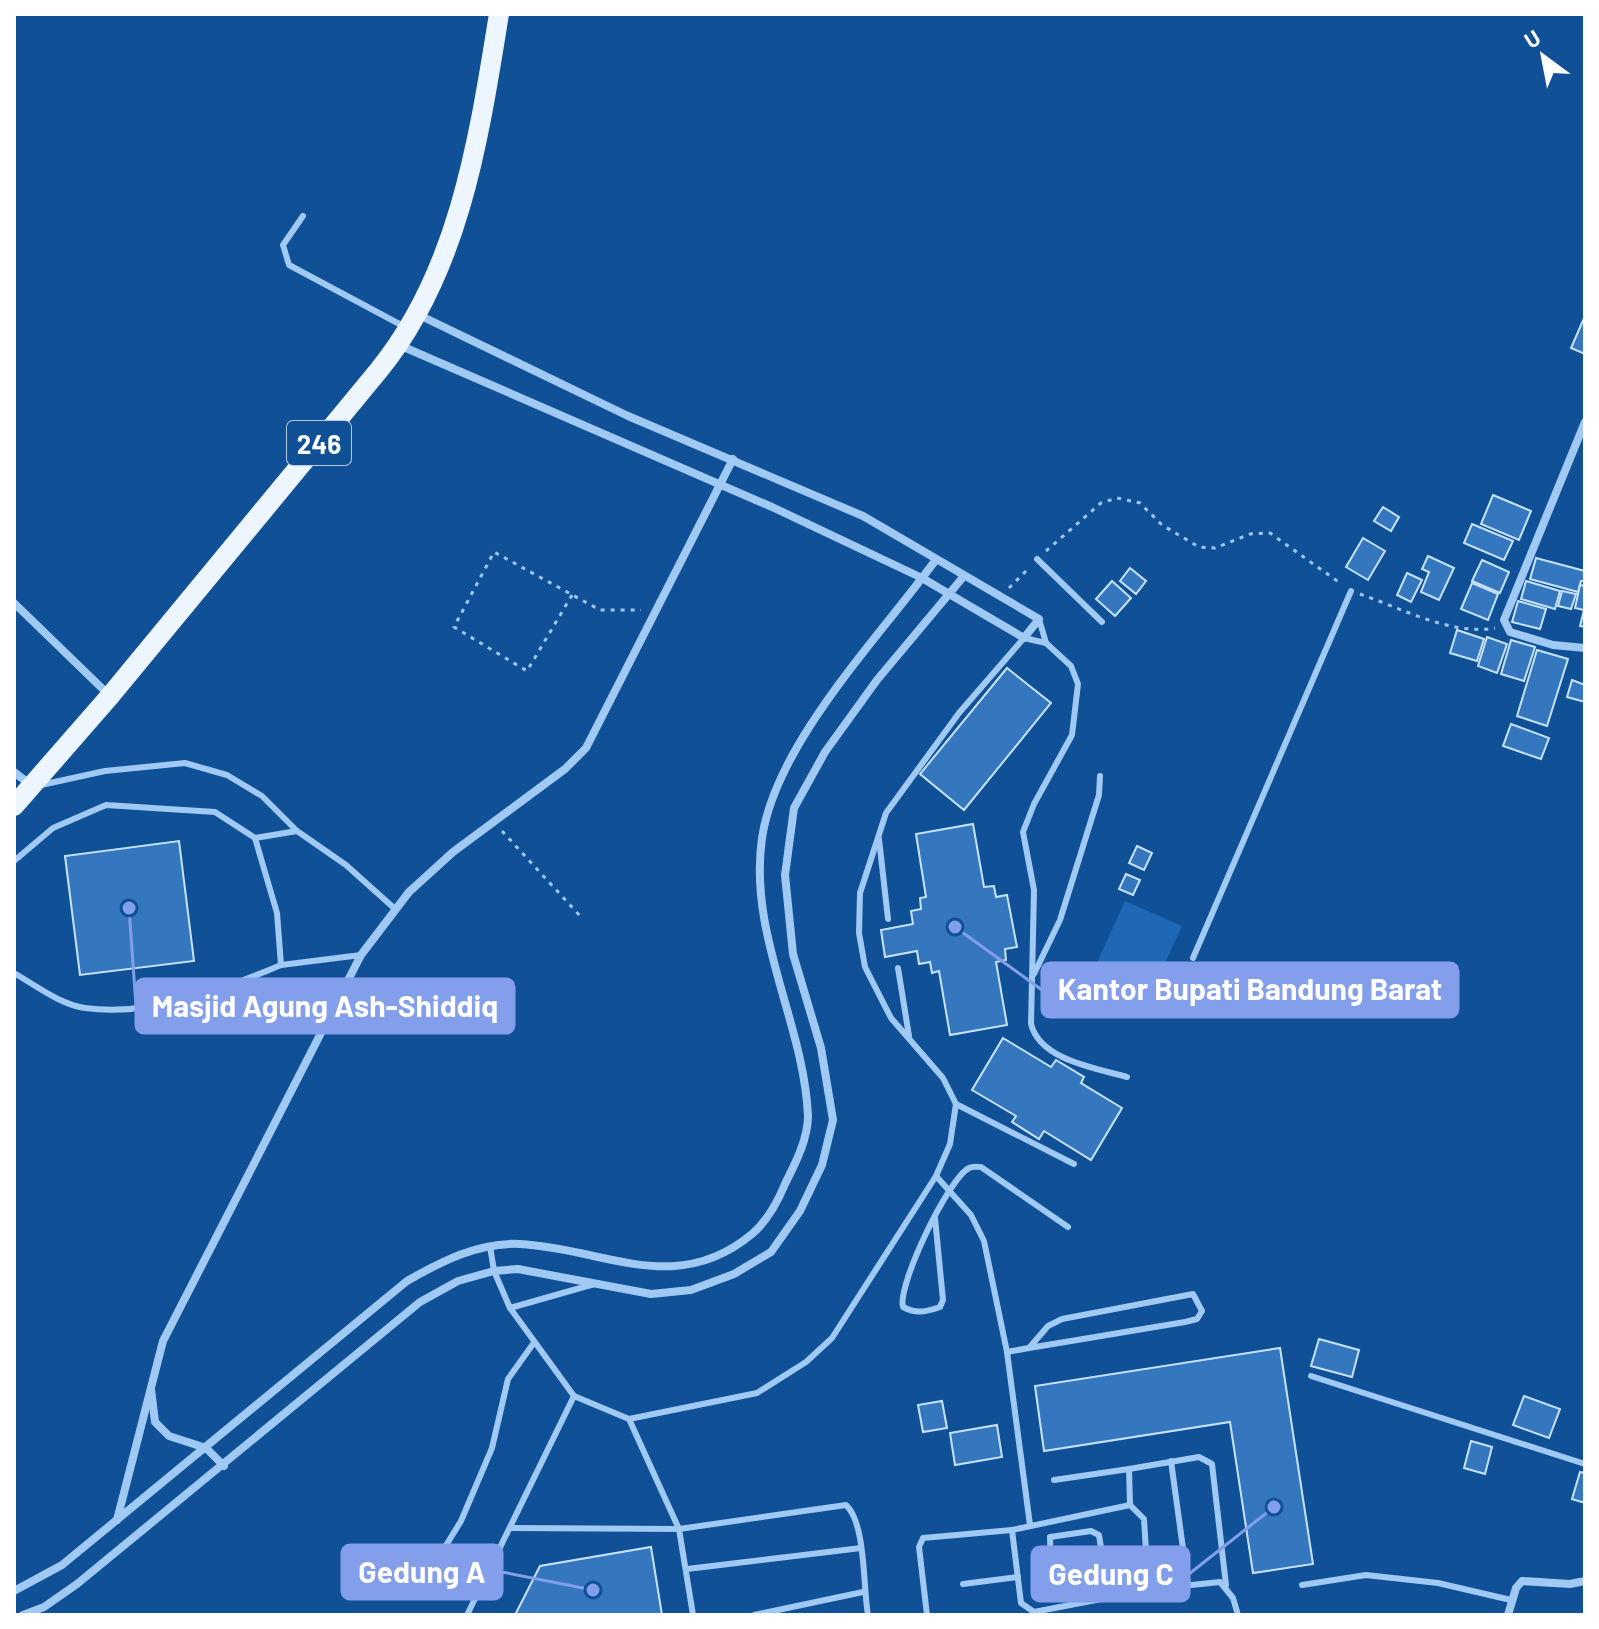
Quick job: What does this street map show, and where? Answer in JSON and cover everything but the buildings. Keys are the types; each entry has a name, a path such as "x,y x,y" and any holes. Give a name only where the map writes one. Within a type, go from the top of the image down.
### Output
{"main road":[{"name":"246","path":"14,806 110,696 409,330 468,180 499,14"}],"street":[{"path":"409,330 733,459 863,516 935,561 1039,619 1024,638 922,578 720,484 409,330"},
{"path":"1585,422 1543,517 1504,620 1504,627 1553,645 1585,648"},
{"path":"117,1520 163,1341 361,955 394,908 453,852 565,769 586,748 733,459"},
{"path":"14,1591 62,1565 407,1281 446,1259 490,1246 540,1246 652,1268 685,1266 723,1252 753,1233 778,1199 798,1158 808,1119 798,1055 770,958 761,868 762,837 774,793 807,730 935,561"},
{"path":"23,1615 44,1607 77,1584 420,1302 458,1281 494,1271 518,1269 651,1294 691,1290 734,1274 771,1252 800,1211 822,1165 833,1120 821,1048 793,954 785,875 794,808 825,752 877,680 964,576"},
{"path":"14,603 110,696"},
{"path":"14,772 32,786"},
{"path":"150,1384 155,1422 169,1436 206,1448 224,1466"},
{"path":"1508,1615 1511,1600 1522,1581 1570,1584 1585,1581"}],"lane":[{"path":"303,216 283,245 289,265 409,330"},
{"path":"1037,559 1102,622"},
{"path":"1193,958 1351,591"},
{"path":"1039,619 1046,643"},
{"path":"490,1246 494,1271 510,1308 533,1344 574,1396 629,1419 757,1393 806,1362 832,1338 936,1176 950,1144 956,1104 943,1078 891,1018 865,967 859,933 860,893 886,813 959,713 1024,638 1046,643 1071,666 1078,684 1072,735 1034,804 1023,832 1034,890 1031,1024 1036,1040 1047,1049 1127,1077"},
{"path":"32,786 105,771 185,763 227,775 262,796 297,831 346,865 394,908"},
{"path":"1032,978 1060,920 1099,795 1100,776"},
{"path":"14,861 53,828 106,805 215,812 255,838 277,913 281,965"},
{"path":"255,838 297,831"},
{"path":"878,837 888,919"},
{"path":"14,973 83,1008 121,1009 162,1005 244,981 281,965 361,955"},
{"path":"898,968 909,1040"},
{"path":"956,1104 1074,1164"},
{"path":"935,1218 943,1300 940,1307 927,1312 912,1312 903,1307 903,1287 935,1218 948,1190 968,1168 981,1167 1068,1227"},
{"path":"936,1176 971,1215 984,1241 1007,1352 1030,1525"},
{"path":"510,1308 598,1283"},
{"path":"1007,1352 1185,1322 1197,1319 1202,1311 1193,1294 1062,1319 1048,1326 1029,1348"},
{"path":"418,1591 461,1521 492,1448 508,1379 533,1344"},
{"path":"1311,1376 1585,1464"},
{"path":"467,1615 574,1396"},
{"path":"629,1419 679,1529 693,1615"},
{"path":"1054,1480 1199,1457 1212,1464 1227,1586 1238,1615"},
{"path":"1171,1461 1188,1585"},
{"path":"1129,1469 1130,1505 1144,1519 1147,1567 1153,1589"},
{"path":"512,1528 679,1529 841,1504 851,1509 861,1548 863,1592 868,1615"},
{"path":"927,1615 919,1547 923,1538 1012,1530 1130,1505"},
{"path":"1012,1530 1021,1603 1034,1612 1153,1589 1220,1582 1227,1586"},
{"path":"1105,1575 1051,1572 1050,1537 1095,1532 1099,1535 1109,1599"},
{"path":"687,1569 861,1548"},
{"path":"1302,1585 1366,1575 1438,1583 1511,1600"},
{"path":"963,1584 1018,1577"},
{"path":"754,1615 863,1592"}],"path":[{"path":"1001,597 1082,516 1101,503 1117,498 1140,503 1162,525 1199,547 1215,548 1250,534 1270,533 1351,591 1444,622 1483,630 1504,627"},
{"path":"572,595 527,671 454,627 494,552 600,610 656,609"},
{"path":"494,822 582,918"}],"shaded area":[{"path":"1125,901 1182,926 1141,1015 1085,989"}],"place":[{"name":"Masjid Agung Ash-Shiddiq","path":"129,908"},
{"name":"Kantor Bupati Bandung Barat","path":"955,927"},
{"name":"Gedung C","path":"1274,1507"},
{"name":"Gedung A","path":"593,1590"}]}
